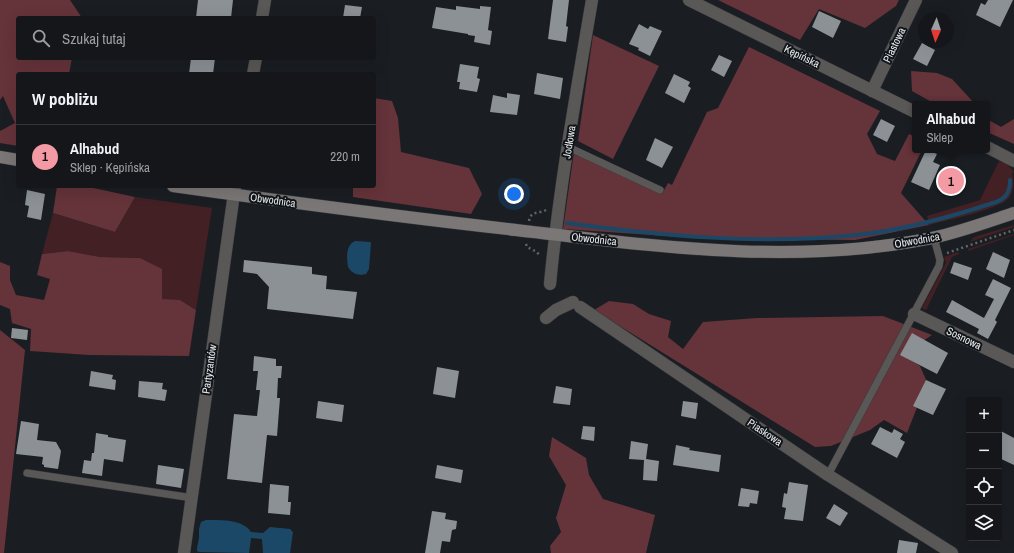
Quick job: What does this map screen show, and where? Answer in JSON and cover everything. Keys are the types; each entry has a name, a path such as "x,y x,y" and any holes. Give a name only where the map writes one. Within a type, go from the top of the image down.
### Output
{"main road":[{"path":"0,157 16,160"},
{"name":"Obwodnica","path":"204,188 235,190 396,216 554,234 698,249 789,252 852,249 934,238 1013,212"}],"street":[{"path":"262,16 265,0"},
{"name":"Jodłowa","path":"550,284 554,234 592,0"},
{"name":"Kępińska","path":"689,0 912,111"},
{"name":"Piastowa","path":"872,91 916,0"},
{"path":"253,72 256,60"},
{"path":"990,149 1014,161"},
{"name":"Partyzantów","path":"184,553 193,498 235,190"},
{"name":"Piaskowa","path":"546,318 556,310 576,304 935,548 952,553"},
{"name":"Sosnowa","path":"914,314 1014,362"}],"lane":[{"path":"568,147 660,190"},
{"path":"828,475 939,266 939,255 934,238"},
{"path":"27,473 193,498"}],"path":[{"path":"939,255 1014,230"},
{"path":"527,241 527,247 537,252 541,260"}],"shaded area":[{"path":"0,0 70,0 81,16 16,16 16,60 72,60 69,72 16,72 16,146 0,143 0,131 15,123 3,96 0,100"},
{"path":"718,0 899,0 896,6 865,28 819,9 800,40"},
{"path":"593,35 659,66 613,159 578,141"},
{"path":"749,47 880,111 867,134 877,154 895,161 909,134 912,136 912,153 921,153 901,193 929,225 855,240 712,239 563,229 574,152 662,194 668,183 672,185 707,112 718,108"},
{"path":"911,71 937,73 952,79 972,101 930,101 912,91"},
{"path":"376,98 392,101 398,118 401,152 469,168 482,194 471,214 353,197 353,188 376,188"},
{"path":"1014,119 1014,144 990,133 990,121 1001,127"},
{"path":"999,161 1006,163 1014,172 1012,174 1013,189 1009,198 994,207 929,225 927,216 980,200"},
{"path":"57,188 93,188 135,197 115,232 53,213"},
{"path":"135,197 212,208 196,310 180,300 162,300 140,258 100,257 68,251 42,254 53,213 115,232"},
{"path":"1014,225 1014,227 970,242 974,237"},
{"path":"1014,235 968,251 968,249"},
{"path":"68,251 100,257 140,258 162,269 162,299 180,300 196,310 189,356 89,355 30,351 31,329 12,323 10,309 0,305 0,262 10,266 10,280 16,295 44,300 50,279 37,275 42,254"},
{"path":"958,252 959,254 952,257 926,310 922,308 946,263 944,257"},
{"path":"609,301 633,304 649,314 671,321 668,337 683,349 703,322 757,318 883,316 932,335 920,343 909,359 920,366 927,382 907,433 884,420 870,430 831,446 815,447 594,310"},
{"path":"0,330 25,350 4,553 0,553"},
{"path":"552,437 586,458 589,475 603,499 655,515 646,553 551,553 550,546 561,532 556,518 566,485 549,456"}],"water":[{"path":"355,241 371,243 369,269 366,274 356,274 348,267 348,249"},
{"path":"206,520 237,522 251,532 263,533 270,527 290,529 293,532 290,553 263,553 262,539 251,538 249,553 199,552 197,551 197,548 199,529 201,522"}],"building":[{"path":"198,0 233,0 231,16 196,16"},
{"path":"553,0 569,0 566,42 548,39"},
{"path":"988,0 1013,0 1000,27 976,15 981,3 985,5"},
{"path":"345,5 362,7 360,16 343,16"},
{"path":"456,6 480,9 480,6 491,7 488,30 492,31 490,45 474,42 475,36 432,28 436,7 456,10"},
{"path":"819,11 841,21 833,38 812,27"},
{"path":"639,24 648,29 650,26 662,31 650,56 638,50 639,48 629,44"},
{"path":"919,48 931,48 935,50 927,66 913,59"},
{"path":"719,55 732,61 724,77 711,70"},
{"path":"191,60 215,60 213,72 189,72"},
{"path":"460,64 479,67 477,78 480,79 477,92 459,89 460,82 457,82"},
{"path":"537,73 563,78 560,99 534,94"},
{"path":"674,74 690,82 688,86 691,88 684,103 665,93"},
{"path":"507,93 520,95 517,115 490,112 493,95 507,98"},
{"path":"881,119 895,126 887,142 873,135"},
{"path":"655,138 673,147 662,168 646,160"},
{"path":"925,153 937,154 933,162 940,165 929,190 911,182"},
{"path":"27,190 45,194 41,220 27,217 29,206 25,205"},
{"path":"993,252 1010,260 1004,278 986,269"},
{"path":"244,260 312,267 312,274 327,276 326,289 357,292 353,319 267,309 269,287 257,274 243,272"},
{"path":"954,262 972,268 968,280 950,273"},
{"path":"993,279 1011,288 995,320 997,322 988,339 977,333 979,329 946,312 952,300 984,318 994,299 985,295"},
{"path":"12,328 28,330 27,340 11,338"},
{"path":"912,333 948,353 937,374 900,355"},
{"path":"254,356 276,359 276,366 282,366 281,378 278,378 277,398 280,398 277,436 267,435 262,483 227,479 234,414 257,416 260,390 256,390 258,371 253,371"},
{"path":"437,367 459,371 455,398 433,394"},
{"path":"91,371 113,375 112,379 116,380 115,390 89,386"},
{"path":"926,380 946,389 933,415 913,406"},
{"path":"139,381 163,383 162,389 167,390 165,401 138,397"},
{"path":"556,386 572,389 570,405 553,403"},
{"path":"318,401 344,405 342,422 316,418"},
{"path":"683,401 698,403 696,419 681,416"},
{"path":"21,421 39,424 37,440 56,442 61,451 58,469 44,467 42,464 43,457 16,454"},
{"path":"583,426 595,427 594,441 581,439"},
{"path":"880,427 892,433 894,429 903,434 900,439 905,442 897,458 871,444"},
{"path":"1002,432 1014,438 1014,465 1002,459"},
{"path":"96,433 126,440 123,462 104,459 102,476 82,473 84,460 91,461 92,453 94,453"},
{"path":"631,441 648,444 646,459 659,461 657,481 643,480 644,460 629,459"},
{"path":"676,445 690,448 689,450 721,455 719,472 673,465"},
{"path":"158,465 184,469 181,488 156,484"},
{"path":"437,465 463,470 461,483 435,478"},
{"path":"789,482 808,485 803,521 784,519 786,508 782,507 784,493 787,494"},
{"path":"270,484 289,486 288,502 291,502 290,515 268,513"},
{"path":"741,488 759,491 757,504 750,503 749,507 738,506"},
{"path":"834,504 848,513 840,526 826,518"},
{"path":"432,511 446,513 445,519 457,521 456,529 452,530 450,542 442,541 440,553 425,553"},
{"path":"899,540 918,543 916,553 897,553"}],"waterway":[{"path":"567,223 639,232 712,238 785,239 857,235 893,230 928,222 996,202 1007,194 1010,180"}],"place":[{"name":"Alhabud","path":"951,181"}]}
